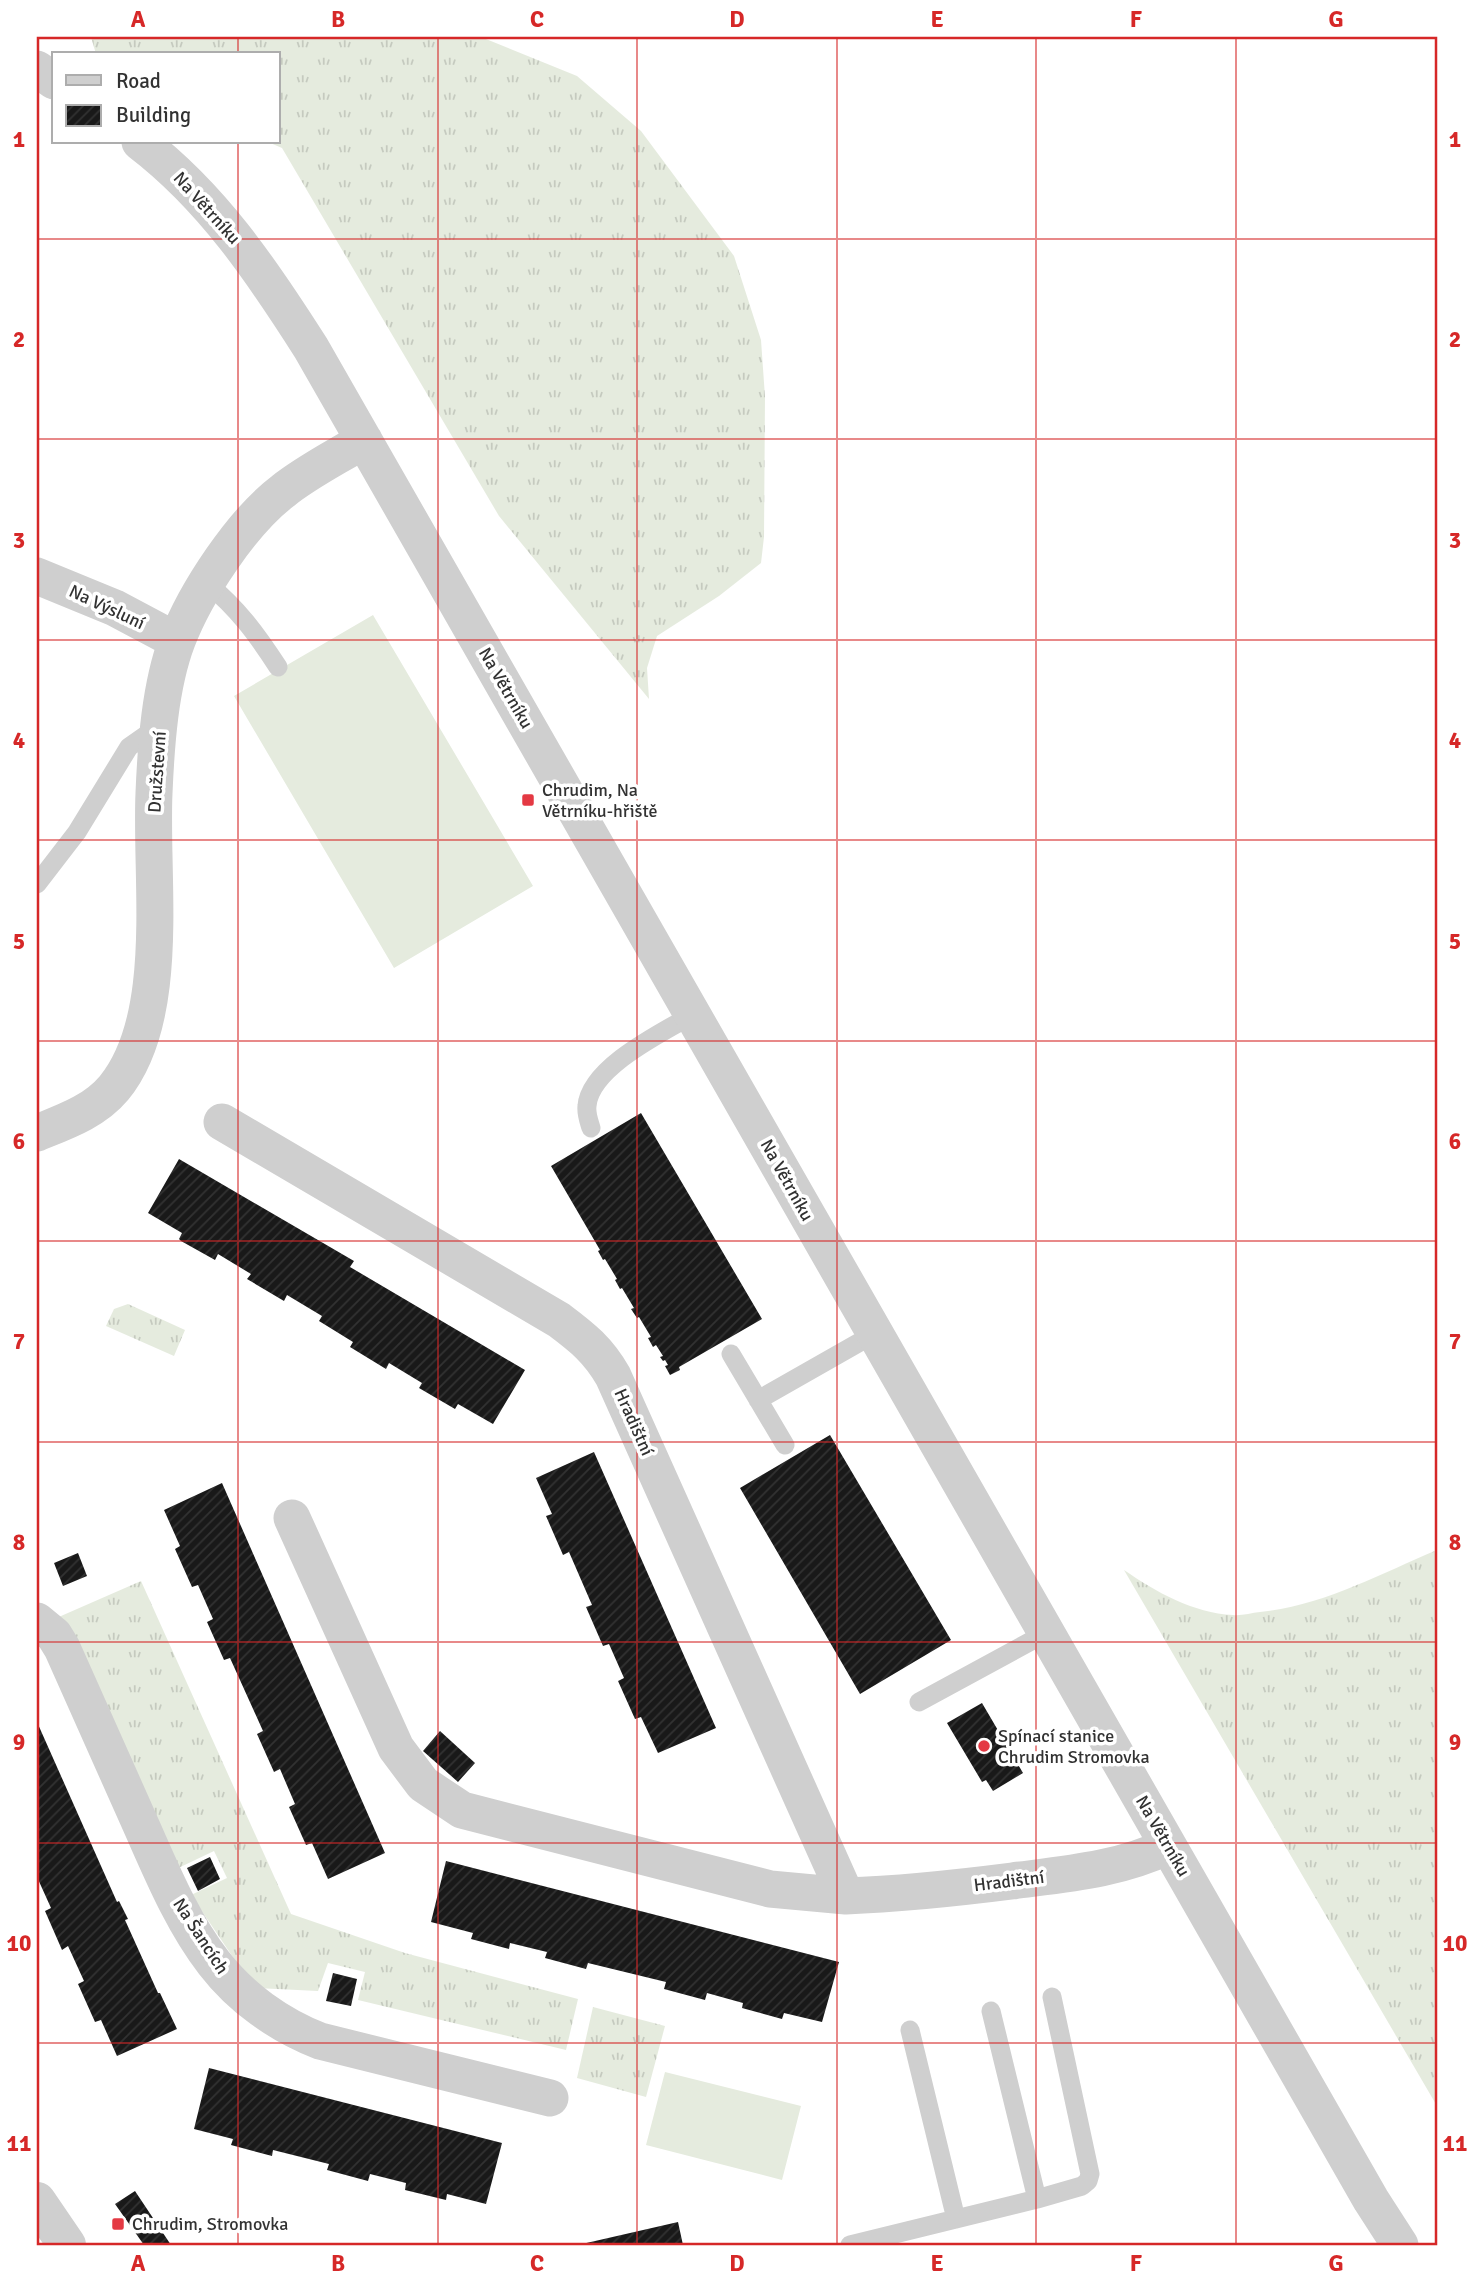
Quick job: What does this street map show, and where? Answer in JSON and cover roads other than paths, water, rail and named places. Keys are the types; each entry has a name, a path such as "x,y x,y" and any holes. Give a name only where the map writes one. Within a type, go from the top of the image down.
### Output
{"street":[{"path":"37,69 52,80"},
{"name":"Na Větrníku","path":"141,144 190,185 240,243 304,338 694,1014 874,1334 1366,2191 1400,2245"},
{"name":"Družstevní","path":"37,1133 68,1121 95,1106 114,1088 130,1061 141,1034 151,988 155,914 154,793 160,731 167,675 177,641 195,601 228,552 255,518 282,491 364,440"},
{"name":"Na Výsluní","path":"37,576 115,608 177,641"},
{"name":"Hradištní","path":"222,1122 559,1320 587,1340 603,1359 613,1376 846,1896"},
{"name":"Hradištní","path":"292,1518 396,1748 423,1784 462,1810 770,1889 846,1896 917,1893 1091,1871 1133,1860 1168,1846"},
{"name":"Na Šancích","path":"37,1621 54,1635 62,1648 162,1872 184,1915 213,1963 244,1996 298,2032 320,2040 550,2098"},
{"path":"37,2201 67,2245"}],"lane":[{"path":"207,583 251,625 278,667"},
{"path":"37,884 77,832 129,747 149,733 160,731"},
{"path":"591,1128 587,1104 602,1077 631,1052 694,1014"},
{"path":"758,1400 874,1334"},
{"path":"731,1354 785,1445"},
{"path":"919,1702 1046,1633"},
{"path":"850,2245 1037,2199 1082,2186 1088,2181 1090,2174 1052,1997"},
{"path":"991,2011 1037,2199"},
{"path":"910,2031 956,2219"}],"place":[{"name":"Chrudim, Na Větrníku-hřiště","path":"528,800"},
{"name":"Spínací stanice Chrudim Stromovka","path":"984,1746"},
{"name":"Chrudim, Stromovka","path":"118,2224"}]}
